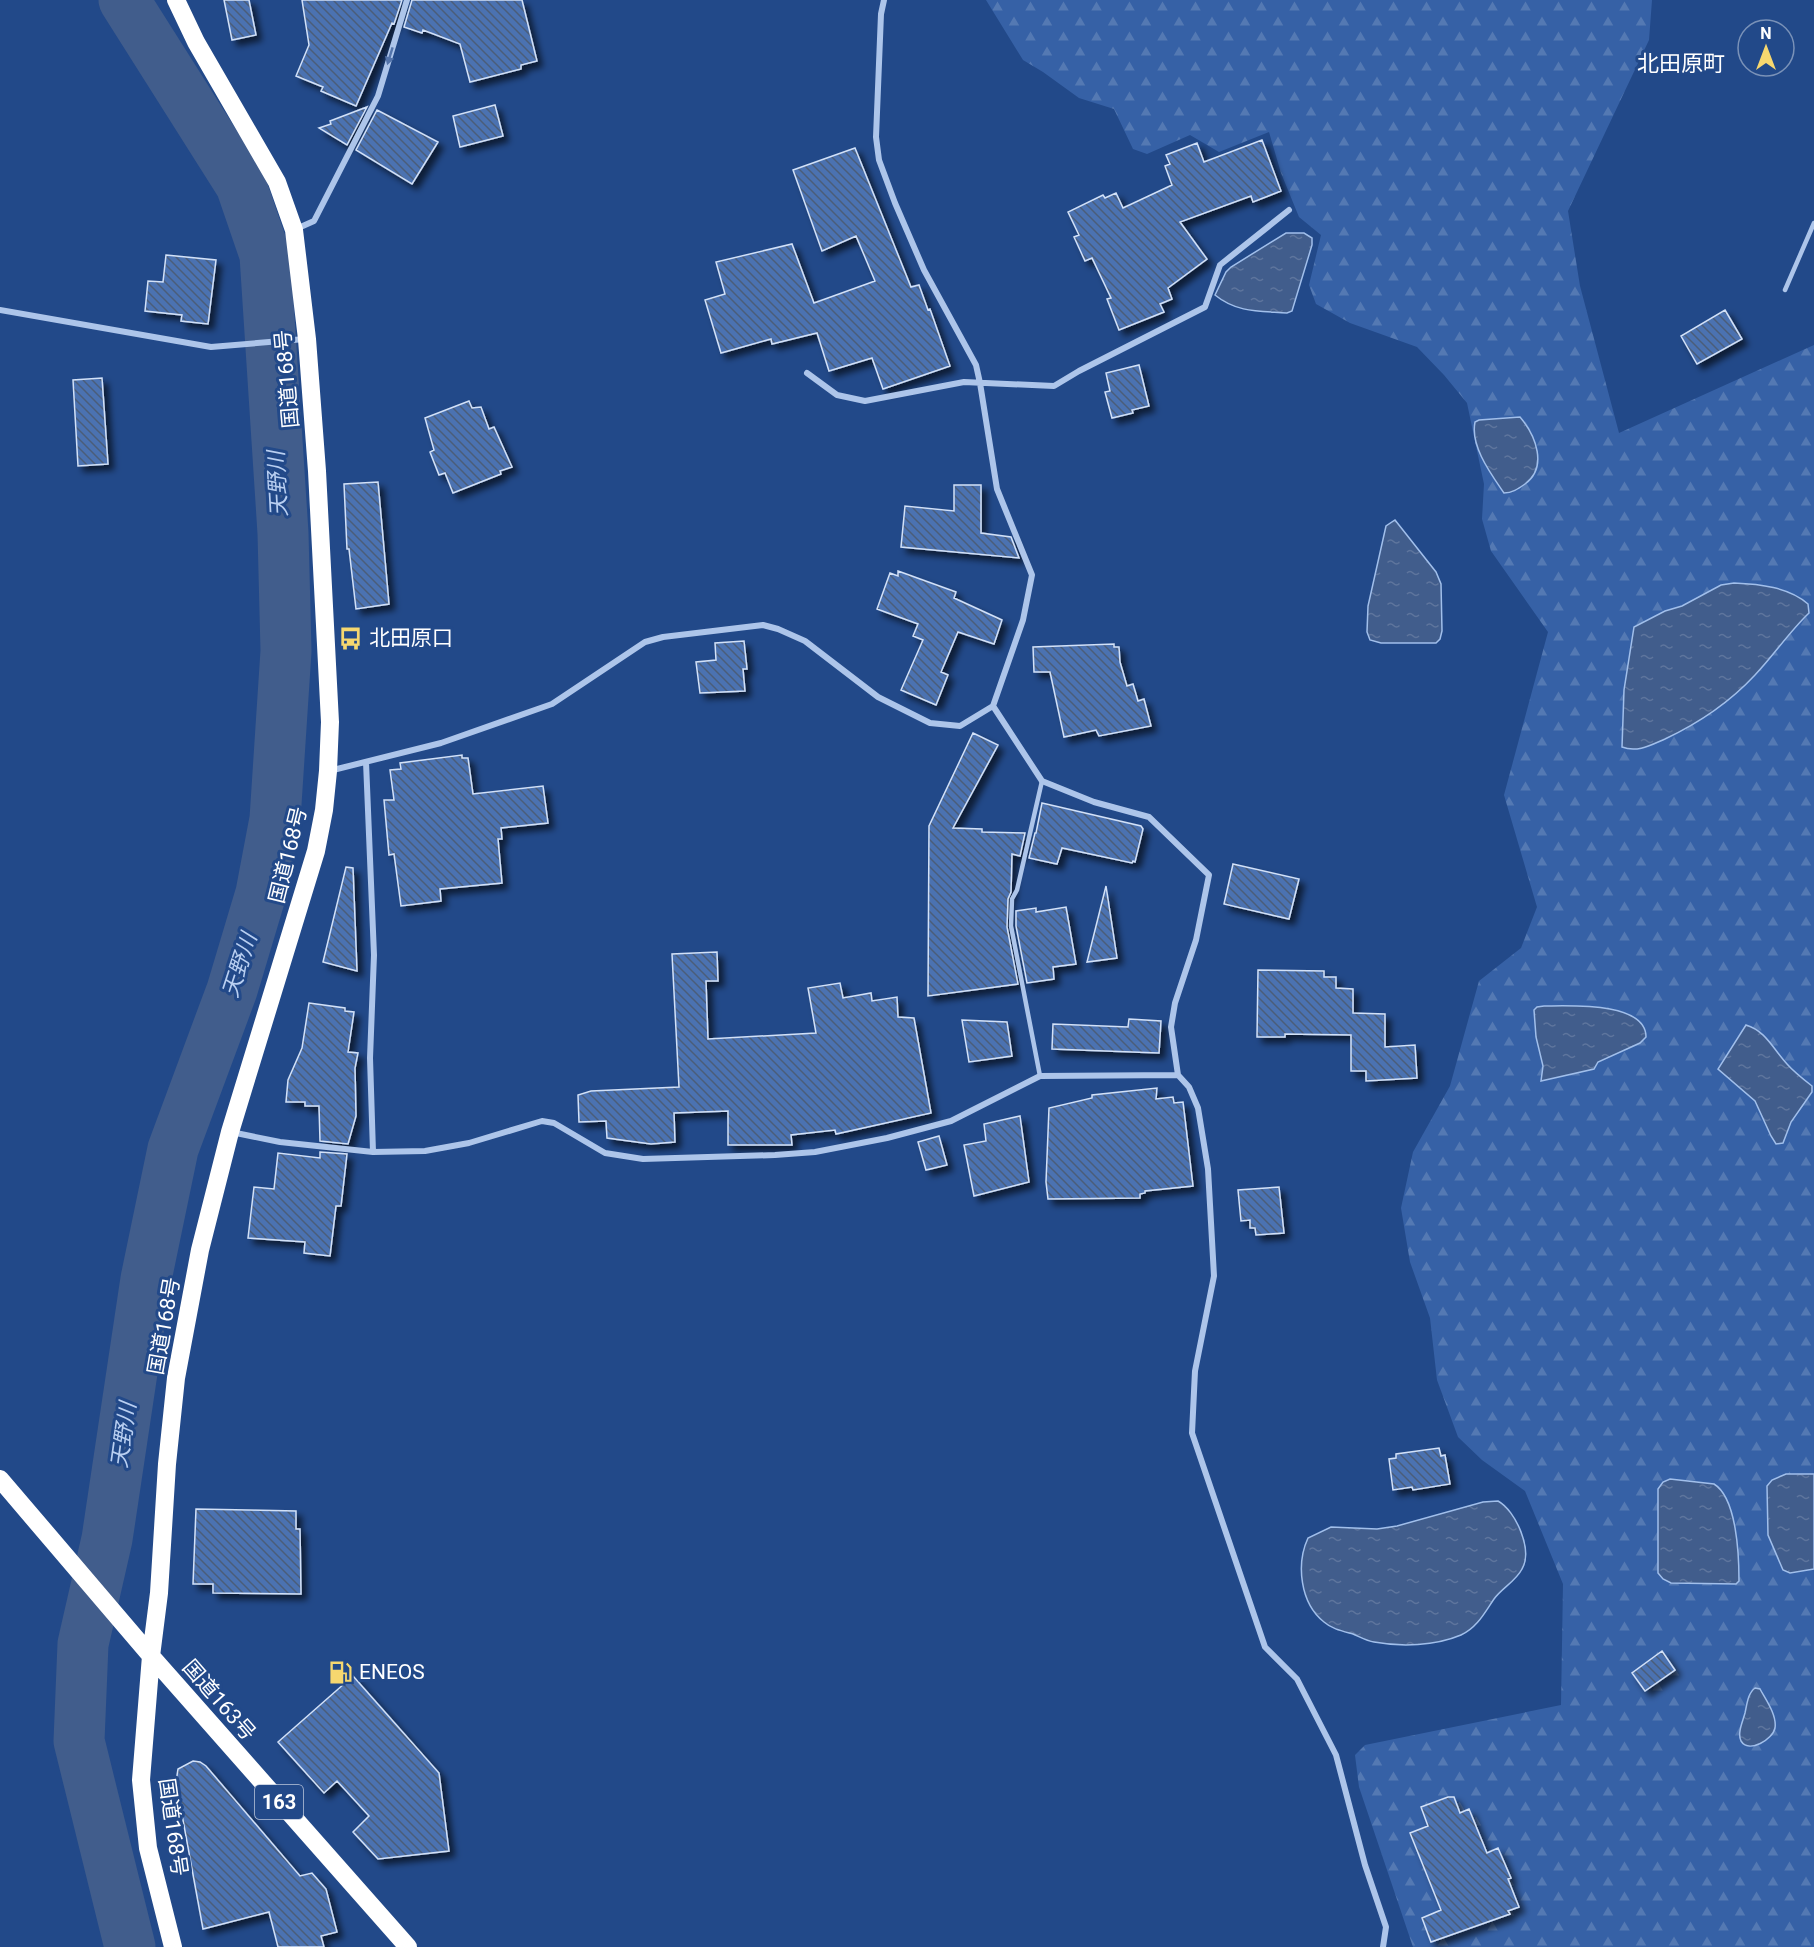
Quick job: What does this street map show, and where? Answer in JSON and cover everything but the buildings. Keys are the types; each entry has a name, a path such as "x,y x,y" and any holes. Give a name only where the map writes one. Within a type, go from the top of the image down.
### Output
{"highway":[{"name":"国道168号","path":"173,1947 148,1848 141,1780 151,1656 159,1593 166,1464 176,1378 200,1250 230,1132 316,850 324,810 330,722 317,471 294,230 277,182 196,42 176,0"},
{"name":"国道163号","path":"0,1479 151,1656 408,1947"}],"street":[{"path":"294,230 314,221 378,96 407,0"},
{"path":"328,771 441,743 552,704 645,642 663,637 763,625 805,641 878,697 930,723 960,726 993,706 1023,620 1032,575 997,489 976,365 924,270 879,160 876,137 881,14 884,0"},
{"path":"807,373 837,395 865,400 964,382 1054,386 1078,371 1205,308 1220,265 1289,210"},
{"path":"0,310 211,347 306,339"},
{"path":"993,706 1042,781 1094,802 1149,817 1209,875 1196,940 1175,1003 1171,1027 1172,1048 1178,1075 1189,1087 1198,1108 1208,1169 1214,1276 1195,1371 1192,1433 1265,1647 1297,1679 1336,1755 1365,1865 1386,1927 1383,1947"},
{"path":"366,762 374,955 370,1058 373,1152"},
{"path":"230,1132 280,1142 373,1152 425,1151 469,1143 542,1121 554,1123 605,1153 643,1159 814,1152 887,1138 951,1121 1040,1076 1178,1075"}],"lane":[{"path":"1785,290 1814,223"},
{"path":"1040,1076 1011,926 1012,899 1017,890 1042,781"}],"green space":[{"path":"986,0 1652,0 1649,40 1568,211 1580,286 1619,433 1814,345 1814,1947 1413,1947 1359,1787 1355,1755 1365,1745 1561,1705 1563,1584 1525,1491 1482,1460 1458,1437 1437,1380 1430,1318 1410,1262 1401,1208 1413,1152 1450,1086 1479,981 1521,948 1537,907 1504,795 1548,632 1491,551 1482,519 1484,484 1467,403 1417,347 1350,323 1316,304 1309,285 1321,235 1299,217 1281,173 1269,132 1219,152 1190,135 1147,154 1133,149 1114,109 1079,98 1023,60"}],"water":[{"path":"1286,233 1304,233 1312,238 1312,245 1292,311 1287,313 1249,310 1232,305 1215,295 1226,272 1231,267"},
{"path":"1520,417 1535,442 1538,460 1532,477 1525,484 1504,493 1479,450 1474,431 1475,422"},
{"path":"1395,520 1436,572 1441,584 1442,631 1436,643 1381,643 1370,640 1367,632 1368,606 1386,526"},
{"path":"1734,583 1783,590 1808,604 1809,613 1755,675 1713,712 1678,733 1649,746 1639,749 1622,747 1624,690 1634,627 1665,611 1682,606 1721,585"},
{"path":"1544,1006 1586,1006 1620,1011 1643,1025 1646,1037 1640,1043 1598,1062 1594,1069 1541,1081 1543,1066 1536,1037 1534,1010"},
{"path":"1746,1025 1764,1036 1790,1067 1812,1086 1812,1092 1791,1122 1783,1143 1776,1144 1755,1101 1718,1069"},
{"path":"1786,1474 1814,1474 1814,1569 1790,1573 1783,1570 1768,1535 1767,1486 1772,1480"},
{"path":"1670,1479 1714,1484 1722,1491 1728,1502 1735,1528 1739,1570 1739,1581 1736,1584 1671,1583 1658,1573 1658,1489 1663,1482"},
{"path":"1498,1501 1511,1513 1521,1532 1525,1561 1516,1577 1497,1595 1480,1619 1467,1632 1451,1639 1429,1643 1395,1645 1374,1642 1330,1626 1316,1614 1310,1605 1302,1583 1301,1571 1304,1548 1308,1538 1331,1527 1377,1529 1397,1526 1483,1502"},
{"path":"1755,1688 1760,1689 1770,1708 1775,1728 1770,1736 1760,1744 1749,1746 1741,1741 1740,1731 1748,1699"}],"waterway":[{"name":"天野川","path":"124,0 241,185 265,255 283,533 286,651 275,819 261,893 232,990 173,1149 146,1279 107,1539 83,1644 79,1741 130,1947"}],"place":[{"name":"北田原口","path":"351,638"},
{"name":"ENEOS","path":"341,1672"}],"district":[{"name":"北田原町","path":"1681,63"}]}
